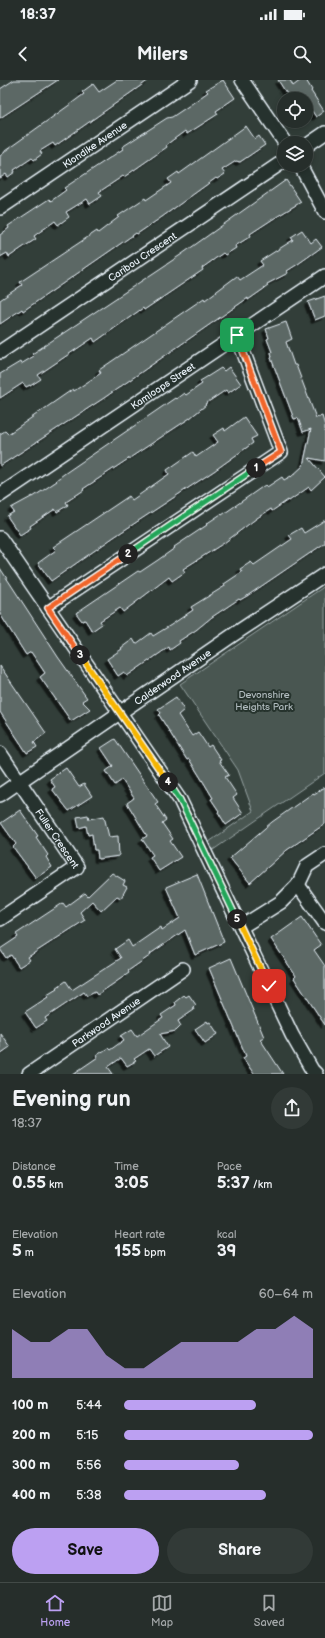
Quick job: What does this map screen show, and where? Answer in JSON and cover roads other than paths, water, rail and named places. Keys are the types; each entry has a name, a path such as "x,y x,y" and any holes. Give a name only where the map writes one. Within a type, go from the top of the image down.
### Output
{"street":[{"name":"Klondike Avenue","path":"0,208 190,80"},
{"path":"242,80 280,136"},
{"path":"313,141 325,133"},
{"name":"Caribou Crescent","path":"0,352 277,166"},
{"path":"304,172 325,212"},
{"name":"Kamloops Street","path":"0,495 325,276"},
{"path":"48,608 281,452 237,335"},
{"path":"0,538 180,800 292,1035 312,1070 316,1074"},
{"name":"Calderwood Avenue","path":"0,795 233,635 325,574"},
{"name":"Fuller Crescent","path":"0,753 77,867 0,919"},
{"path":"241,927 281,902 298,885 307,866 325,854"},
{"path":"298,885 325,923"},
{"name":"Parkwood Avenue","path":"29,1074 183,969"}],"park label":[{"name":"Devonshire Heights Park","path":"264,700"}]}
